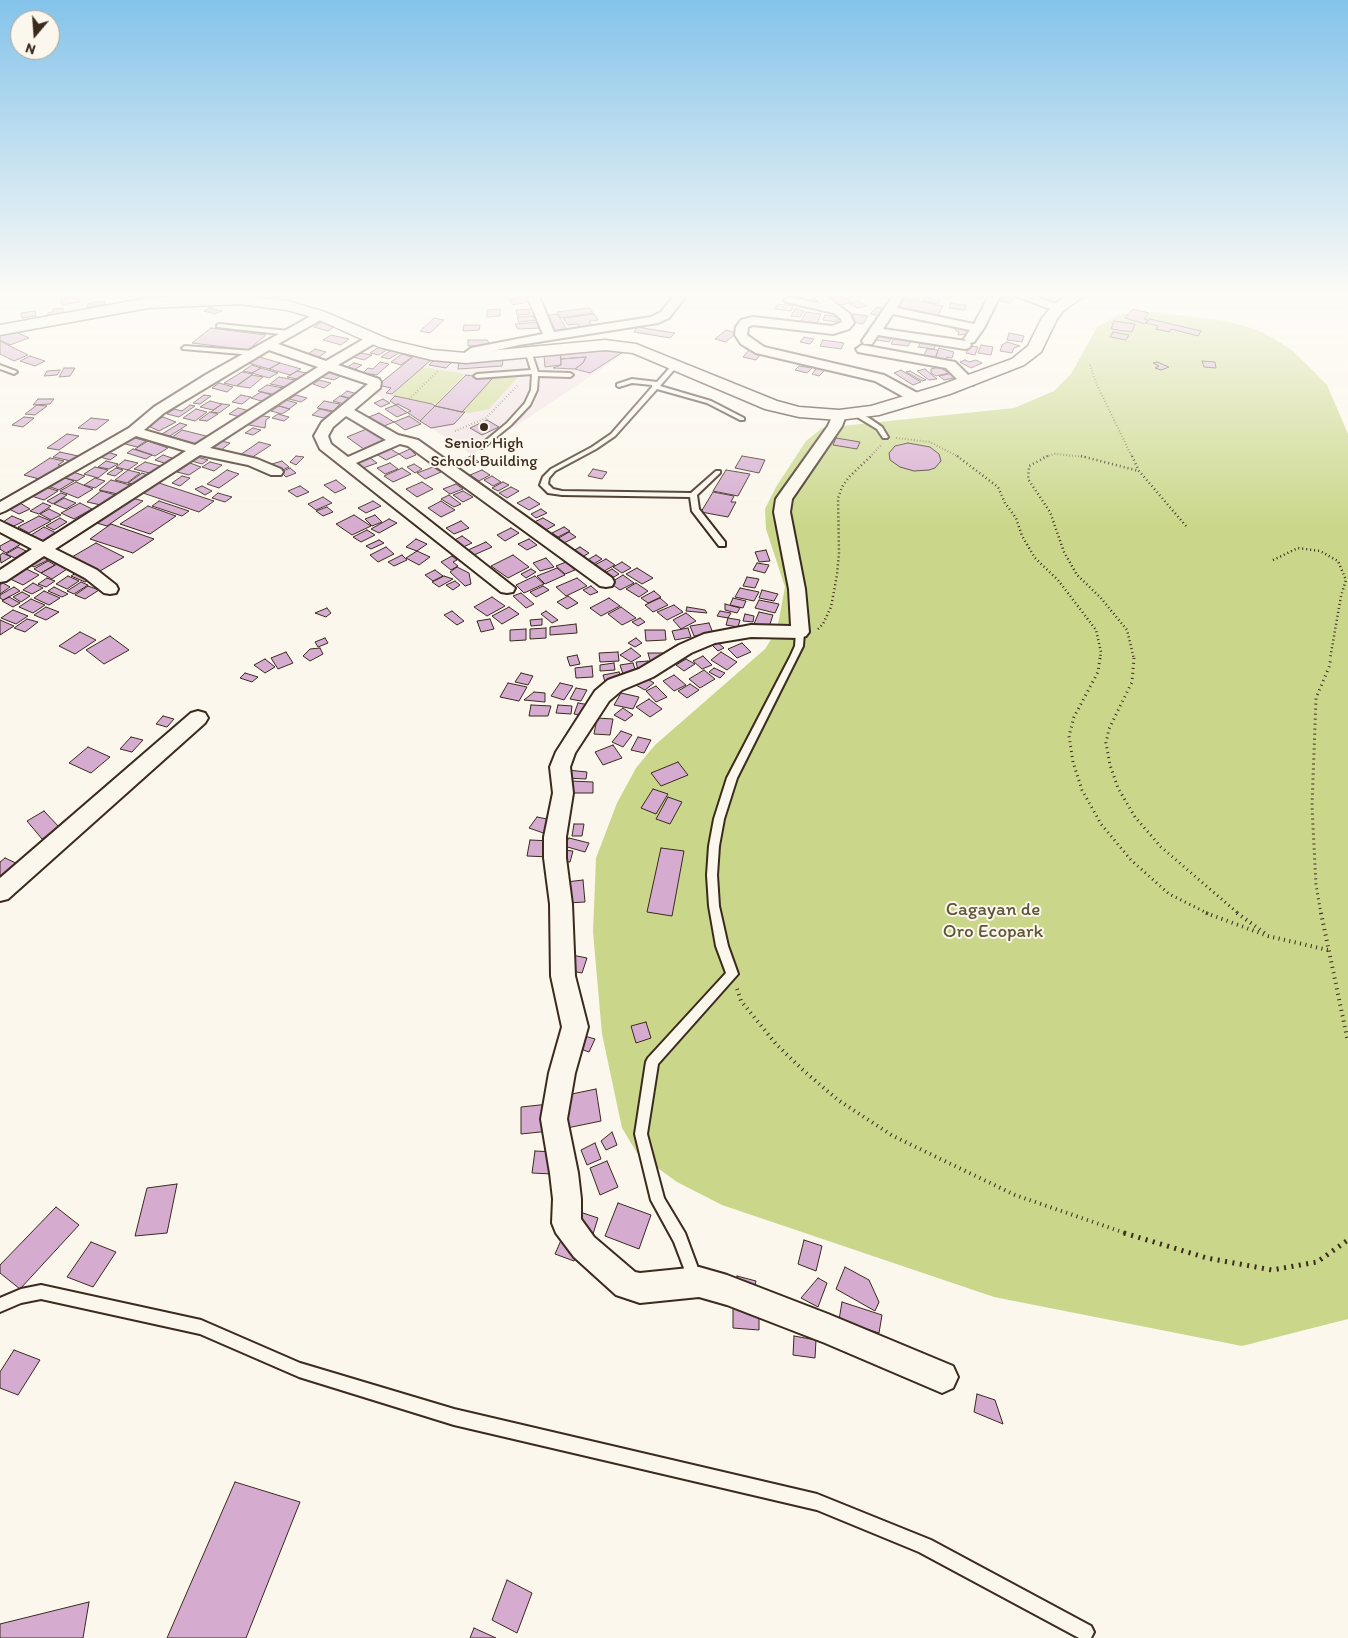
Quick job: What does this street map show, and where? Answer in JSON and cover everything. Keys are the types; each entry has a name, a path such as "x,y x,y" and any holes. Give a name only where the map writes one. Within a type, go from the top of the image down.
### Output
{"main road":[{"path":"696,372 771,405 799,412 839,415 856,414 916,398 992,372"}],"street":[{"path":"0,508 134,431 159,410 221,372"},
{"path":"0,577 46,550 318,372"},
{"path":"349,372 374,382 375,385 347,411 327,425 321,436 325,446 507,588"},
{"path":"856,372 885,380 916,398"},
{"path":"958,372 968,382"},
{"path":"347,411 393,438 406,440 418,447 606,582"},
{"path":"839,415 835,426 784,498 782,512 797,589 799,639 751,631 710,638 685,649 646,673 616,685 602,696 566,752 560,767 564,793 555,837 555,858 561,904 564,976 575,1027 562,1073 554,1119 561,1150 565,1182 566,1223 584,1247 627,1284 640,1288 696,1283 727,1290 942,1377"},
{"path":"134,431 198,450 252,462 276,472"},
{"path":"345,463 400,440"},
{"path":"0,526 91,574 110,588"},
{"path":"4,884 198,718"}],"lane":[{"path":"668,372 613,434 594,448 552,470 546,477 544,485 551,491 562,493 693,496 718,472"},
{"path":"481,447 510,424 528,404 534,390 535,373"},
{"path":"476,376 535,373 570,376"},
{"path":"619,385 632,380 656,385 709,402 742,419"},
{"path":"856,414 867,418 880,428 885,438"},
{"path":"693,496 695,509 722,544"},
{"path":"696,1283 680,1238 658,1200 641,1134 652,1062 732,974 722,946 714,906 712,875 714,846 719,820 732,778 799,639"},
{"path":"0,1305 20,1296 41,1292 201,1327 299,1370 454,1417 817,1502 925,1546 1085,1632"}],"path":[{"path":"409,399 437,372"},
{"path":"1092,372 1140,471 1186,526"},
{"path":"455,431 486,418 525,378 525,374"},
{"path":"799,639 823,624 831,607 839,552 838,498 842,487 858,466 876,452 885,438 917,440 945,449 968,463 998,487 1016,518 1022,536 1035,558 1058,580 1096,630 1100,652 1098,672 1074,717 1069,736 1073,762 1082,790 1102,824 1131,860 1169,894 1217,918 1268,936 1328,950"},
{"path":"1140,471 1081,456 1055,454 1041,458 1029,466 1028,479 1050,512 1064,552 1077,575 1100,597 1127,630 1134,658 1132,682 1109,729 1106,743 1110,765 1118,788 1135,817 1161,847 1223,902 1268,936"},
{"path":"1273,560 1298,548 1320,551 1338,561 1346,580 1341,596 1329,666 1316,698 1312,806 1316,885 1348,1042"},
{"path":"732,974 741,1001 760,1027 804,1071 838,1100 893,1136 1015,1194 1129,1235 1207,1258 1272,1270 1317,1262 1348,1240"}],"shaded area":[{"path":"394,372 596,372 472,455 390,401 373,393"}],"green space":[{"path":"417,372 465,374 436,404 391,396"},
{"name":"Cagayan de Oro Ecopark","path":"1072,372 1314,372 1327,385 1348,434 1348,1319 1242,1346 994,1297 722,1205 677,1182 637,1153 622,1128 602,1034 593,932 596,858 617,803 636,768 655,745 765,649 777,630 785,587 766,529 765,509 776,487 806,441 822,428 1014,408 1054,391"},
{"path":"497,374 520,375 489,409 470,413 462,412"}],"building":[{"path":"46,372 59,372 57,375 44,376"},
{"path":"62,372 72,372 70,376 59,377"},
{"path":"241,372 253,374 236,386 224,383"},
{"path":"276,372 278,373 269,378 252,373"},
{"path":"281,372 295,372 290,375"},
{"path":"295,372 306,373 297,379 287,377"},
{"path":"328,372 342,375 334,380 321,377"},
{"path":"364,372 380,372 377,375"},
{"path":"394,372 417,372 392,394 386,393 391,388 378,385"},
{"path":"813,372 823,372 819,376 812,374"},
{"path":"905,372 921,382 913,385 894,373"},
{"path":"907,372 913,372 926,380 922,381"},
{"path":"919,372 929,372 937,379 929,380"},
{"path":"948,372 949,373 936,376 931,373"},
{"path":"954,373 959,377 944,380 939,376"},
{"path":"252,375 263,377 250,388 237,386"},
{"path":"466,375 492,379 462,412 435,406"},
{"path":"279,377 300,381 291,388 270,384"},
{"path":"319,380 331,383 324,388 313,384"},
{"path":"219,383 233,387 227,392 212,388"},
{"path":"267,385 289,389 281,396 258,391"},
{"path":"347,391 361,395 355,399 341,396"},
{"path":"261,392 275,396 265,402 251,398"},
{"path":"204,395 211,396 200,404 193,403"},
{"path":"241,395 251,397 242,404 232,402"},
{"path":"296,395 307,398 301,402 289,399"},
{"path":"340,396 358,401 351,406 333,401"},
{"path":"395,396 435,406 420,421 390,401"},
{"path":"38,399 54,399 50,404 33,405"},
{"path":"282,399 297,403 289,409 273,404"},
{"path":"383,399 390,403 381,407 374,403"},
{"path":"210,401 222,404 213,410 200,407"},
{"path":"324,401 340,404 333,411 317,408"},
{"path":"222,404 230,405 219,413 211,412"},
{"path":"398,404 411,411 397,417 385,409"},
{"path":"37,405 47,406 35,415 25,414"},
{"path":"190,405 195,406 179,417 167,414 174,409 182,411"},
{"path":"279,406 290,409 282,414 271,411"},
{"path":"435,406 465,412 454,424 431,428 420,421"},
{"path":"238,408 254,412 244,418 229,414"},
{"path":"196,409 207,412 195,421 183,418"},
{"path":"320,409 332,412 324,418 312,415"},
{"path":"210,412 218,414 207,421 199,420"},
{"path":"379,413 394,422 379,428 364,419"},
{"path":"278,414 289,417 284,421 272,418"},
{"path":"257,415 270,417 266,420 265,428 244,424"},
{"path":"409,416 421,424 405,430 394,422"},
{"path":"24,417 34,418 23,427 12,425"},
{"path":"163,417 176,422 159,431 146,425"},
{"path":"91,418 109,420 96,430 78,428"},
{"name":"Senior High School Building","path":"487,420 499,427 482,435 470,428"},
{"path":"180,423 187,425 170,436 162,434"},
{"path":"253,428 261,430 253,435 245,433"},
{"path":"369,428 387,441 365,450 347,437"},
{"path":"182,430 210,437 195,448 167,441"},
{"path":"67,434 79,436 59,450 47,448"},
{"path":"127,436 146,441 137,447 118,442"},
{"path":"836,438 860,442 857,449 833,445"},
{"path":"217,440 230,443 220,451 207,448"},
{"path":"148,441 168,448 155,456 135,449"},
{"path":"259,442 271,445 251,458 240,455"},
{"path":"908,443 930,447 939,454 941,461 935,468 929,470 914,471 900,467 890,460 889,453 895,446"},
{"path":"389,448 399,454 386,460 376,454"},
{"path":"133,449 152,455 146,459 127,453"},
{"path":"410,449 416,455 406,459 399,454"},
{"path":"104,451 117,455 110,460 97,456"},
{"path":"60,452 78,456 71,461 53,457"},
{"path":"163,455 175,459 167,464 155,460"},
{"path":"194,456 208,460 202,464 188,460"},
{"path":"296,456 304,457 296,465 290,462"},
{"path":"471,456 479,462 471,465 464,459"},
{"path":"742,456 765,460 759,473 735,468"},
{"path":"369,457 377,463 363,468 356,462"},
{"path":"50,458 64,461 58,465 63,466 43,480 24,475"},
{"path":"125,460 138,463 128,470 116,467"},
{"path":"106,461 118,464 109,469 98,467"},
{"path":"282,461 289,467 280,471 272,464"},
{"path":"145,462 164,467 153,474 134,469"},
{"path":"210,462 222,465 214,471 202,467"},
{"path":"190,463 201,467 189,475 177,472"},
{"path":"390,463 398,469 385,474 377,468"},
{"path":"414,464 422,469 415,473 407,467"},
{"path":"95,467 108,470 98,478 84,474"},
{"path":"433,467 441,472 425,479 417,473"},
{"path":"116,468 123,470 115,476 107,474"},
{"path":"290,468 296,473 286,477 281,472"},
{"path":"402,468 411,474 393,482 384,476"},
{"path":"593,469 607,472 602,479 588,476"},
{"path":"128,470 140,473 127,483 115,480"},
{"path":"227,470 239,474 219,488 207,484"},
{"path":"482,470 490,475 479,481 470,475"},
{"path":"726,470 750,474 738,496 713,491"},
{"path":"73,472 85,476 77,481 65,478"},
{"path":"142,473 151,476 137,485 128,483"},
{"path":"59,476 74,481 59,490 45,485"},
{"path":"182,476 190,478 180,486 172,483"},
{"path":"492,476 501,482 493,486 484,480"},
{"path":"95,478 105,481 95,488 84,485"},
{"path":"111,480 130,485 118,494 99,490"},
{"path":"336,480 346,488 335,493 324,485"},
{"path":"76,482 93,489 78,498 60,491"},
{"path":"156,482 214,501 199,512 140,492"},
{"path":"422,482 433,489 417,497 406,489"},
{"path":"503,482 509,485 498,491 492,488"},
{"path":"456,484 463,489 450,494 443,489"},
{"path":"42,486 58,491 44,500 28,495"},
{"path":"202,486 212,491 205,495 195,489"},
{"path":"300,486 309,492 297,497 288,491"},
{"path":"511,487 519,491 507,498 499,493"},
{"path":"101,491 116,495 101,505 87,502"},
{"path":"463,491 473,497 463,502 453,495"},
{"path":"713,492 734,496 731,502 736,502 728,517 701,512"},
{"path":"61,493 67,495 53,504 47,501"},
{"path":"218,493 232,497 225,502 212,498"},
{"path":"449,495 461,504 454,507 441,499"},
{"path":"129,497 143,501 107,526 93,522"},
{"path":"323,497 332,503 316,510 308,504"},
{"path":"529,497 540,504 529,510 517,503"},
{"path":"64,498 76,503 66,509 54,504"},
{"path":"159,501 189,511 182,516 152,506"},
{"path":"373,501 381,506 366,513 358,508"},
{"path":"441,501 455,510 441,517 428,508"},
{"path":"20,503 30,509 19,514 9,509"},
{"path":"43,503 51,506 39,514 30,511"},
{"path":"80,503 92,509 74,519 61,513"},
{"path":"148,506 176,516 150,534 120,524"},
{"path":"327,507 333,512 323,516 316,511"},
{"path":"49,509 61,515 51,520 40,514"},
{"path":"541,509 547,513 536,518 531,514"},
{"path":"354,515 371,526 352,535 336,524"},
{"path":"375,515 382,522 372,526 365,519"},
{"path":"12,516 24,521 14,526 3,522"},
{"path":"39,516 51,521 29,533 18,527"},
{"path":"60,518 67,522 54,530 46,526"},
{"path":"543,518 555,525 542,532 530,524"},
{"path":"389,519 397,523 379,533 371,529"},
{"path":"461,521 469,528 454,534 446,528"},
{"path":"111,524 154,539 133,553 90,539"},
{"path":"44,527 56,533 43,541 31,535"},
{"path":"564,527 570,531 558,537 552,533"},
{"path":"511,528 519,533 505,541 497,535"},
{"path":"367,530 375,535 361,542 353,537"},
{"path":"569,532 576,537 564,543 557,539"},
{"path":"462,536 472,543 461,548 451,542"},
{"path":"416,539 427,544 417,551 406,547"},
{"path":"529,539 537,545 527,550 518,544"},
{"path":"11,540 21,544 6,553 0,549 0,546"},
{"path":"379,540 384,543 371,549 366,546"},
{"path":"486,542 492,547 474,555 468,550"},
{"path":"96,543 124,557 100,571 72,557"},
{"path":"18,547 26,551 15,558 6,554"},
{"path":"386,547 394,554 378,562 370,555"},
{"path":"580,547 589,553 579,559 569,553"},
{"path":"766,550 770,561 759,562 755,552"},
{"path":"417,551 430,557 419,565 406,558"},
{"path":"3,553 11,557 1,563 0,555"},
{"path":"402,555 407,560 394,566 388,562"},
{"path":"513,555 529,567 508,578 491,566"},
{"path":"596,555 602,559 590,566 584,562"},
{"path":"41,556 48,560 34,567 28,564"},
{"path":"452,556 457,560 453,562 458,566 451,570 441,562"},
{"path":"546,558 554,567 540,571 533,563"},
{"path":"606,559 615,565 599,574 589,568"},
{"path":"48,561 55,565 41,573 34,569"},
{"path":"566,562 575,570 565,574 556,566"},
{"path":"622,562 631,568 622,573 613,567"},
{"path":"757,563 769,565 765,573 753,570"},
{"path":"57,564 67,569 52,579 41,573"},
{"path":"22,567 39,575 23,585 6,577"},
{"path":"457,567 469,573 471,584 465,586 450,572"},
{"path":"557,568 565,575 545,584 537,576"},
{"path":"637,568 653,578 642,584 626,574"},
{"path":"531,569 536,572 526,578 521,574"},
{"path":"612,569 619,574 609,580 601,575"},
{"path":"435,570 443,576 433,581 425,575"},
{"path":"76,573 90,579 85,582 71,576"},
{"path":"623,575 634,583 620,590 610,583"},
{"path":"68,576 79,581 67,589 56,584"},
{"path":"444,576 453,579 439,587 432,582"},
{"path":"535,576 544,584 524,593 516,585"},
{"path":"747,577 759,579 755,588 743,586"},
{"path":"47,578 55,581 46,587 38,584"},
{"path":"577,578 587,586 566,596 556,587"},
{"path":"455,581 460,585 453,590 446,585"},
{"path":"81,582 88,585 74,594 67,591"},
{"path":"3,583 10,587 0,594 0,585"},
{"path":"33,583 43,588 32,594 23,590"},
{"path":"636,583 648,591 639,597 626,589"},
{"path":"88,586 99,590 85,599 75,595"},
{"path":"543,586 549,590 536,597 530,592"},
{"path":"591,586 598,592 590,595 583,590"},
{"path":"14,587 20,591 3,600 0,598 0,595"},
{"path":"54,587 68,594 62,597 48,591"},
{"path":"740,588 759,592 754,601 735,597"},
{"path":"762,590 778,594 774,601 759,598"},
{"path":"44,591 60,598 49,605 34,598"},
{"path":"654,591 661,597 648,603 641,598"},
{"path":"22,592 30,596 21,602 13,597"},
{"path":"521,593 534,604 526,608 513,596"},
{"path":"568,596 578,603 567,609 557,602"},
{"path":"9,597 20,603 13,607 2,601"},
{"path":"492,597 505,606 487,616 474,607"},
{"path":"609,598 620,606 601,616 590,608"},
{"path":"660,598 668,605 653,612 645,605"},
{"path":"733,598 746,601 743,608 730,605"},
{"path":"31,599 45,605 33,613 19,607"},
{"path":"759,600 779,604 775,613 755,608"},
{"path":"725,604 740,608 737,613 725,610"},
{"path":"674,605 683,612 667,620 657,612"},
{"path":"46,607 59,612 46,620 34,615"},
{"path":"509,607 519,614 502,624 492,616"},
{"path":"621,607 636,618 622,625 608,614"},
{"path":"687,607 705,610 707,613 686,611"},
{"path":"327,608 331,613 326,617 315,613"},
{"path":"13,610 28,616 16,624 1,618"},
{"path":"452,611 464,621 457,625 444,615"},
{"path":"546,611 558,620 552,623 541,614"},
{"path":"720,611 731,613 728,618 717,616"},
{"path":"759,612 773,615 769,627 754,624"},
{"path":"686,613 696,621 681,629 673,620"},
{"path":"745,614 754,616 753,622 743,621"},
{"path":"640,618 645,622 638,626 632,622"},
{"path":"728,618 740,620 738,627 726,625"},
{"path":"27,619 38,622 25,632 14,628"},
{"path":"490,619 494,629 481,632 477,621"},
{"path":"542,619 542,625 531,626 530,620"},
{"path":"0,620 14,626 0,635"},
{"path":"709,623 713,633 694,636 690,626"},
{"path":"576,624 577,633 550,635 550,627"},
{"path":"546,628 546,638 530,639 530,629"},
{"path":"688,628 691,637 675,640 672,631"},
{"path":"526,629 526,640 510,641 510,630"},
{"path":"645,630 665,630 666,640 646,641"},
{"path":"80,632 96,640 75,654 59,646"},
{"path":"110,636 129,650 104,664 86,650"},
{"path":"325,638 328,643 318,647 315,642"},
{"path":"636,638 642,643 635,647 628,643"},
{"path":"716,641 724,648 718,651 710,643"},
{"path":"742,643 751,652 737,658 728,649"},
{"path":"320,648 323,654 310,661 303,656 310,649"},
{"path":"631,648 641,656 631,662 620,655"},
{"path":"286,652 293,663 278,669 271,658"},
{"path":"618,652 619,661 600,662 599,653"},
{"path":"721,652 737,662 727,670 711,660"},
{"path":"648,653 663,653 663,663 651,664"},
{"path":"577,655 580,664 570,666 567,657"},
{"path":"703,656 712,665 702,669 693,661"},
{"path":"265,659 275,667 265,673 254,665"},
{"path":"686,659 695,664 684,671 676,665"},
{"path":"648,661 649,669 638,670 636,662"},
{"path":"614,663 615,670 600,671 600,665"},
{"path":"633,663 636,672 623,674 620,665"},
{"path":"592,666 593,677 576,678 575,668"},
{"path":"714,668 725,673 720,678 709,672"},
{"path":"704,670 715,679 700,688 689,679"},
{"path":"619,672 622,679 605,682 603,675"},
{"path":"245,673 258,677 252,682 240,678"},
{"path":"521,673 533,676 528,685 515,682"},
{"path":"674,675 686,685 674,691 663,681"},
{"path":"646,678 654,683 645,690 632,683"},
{"path":"508,683 527,687 519,701 500,697"},
{"path":"560,683 573,686 564,700 551,696"},
{"path":"690,684 699,690 687,698 678,691"},
{"path":"656,686 667,697 656,702 646,691"},
{"path":"576,688 587,690 581,701 570,699"},
{"path":"534,692 545,693 545,702 524,700"},
{"path":"621,693 639,697 633,709 614,705"},
{"path":"649,699 662,709 650,717 636,707"},
{"path":"578,703 590,705 585,716 574,714"},
{"path":"531,705 551,706 548,716 529,716"},
{"path":"558,705 572,706 571,714 556,713"},
{"path":"623,708 633,715 625,721 614,715"},
{"path":"163,716 174,719 167,727 156,724"},
{"path":"597,718 613,719 610,735 594,734"},
{"path":"621,731 632,735 623,747 612,742"},
{"path":"131,737 143,740 132,752 120,749"},
{"path":"638,737 651,740 644,753 631,750"},
{"path":"613,745 622,758 603,765 595,752"},
{"path":"88,747 110,757 91,773 69,763"},
{"path":"678,762 688,775 661,786 651,773"},
{"path":"567,770 587,772 586,779 566,778"},
{"path":"571,781 593,782 593,793 569,793"},
{"path":"653,789 668,794 656,814 641,808"},
{"path":"668,797 682,802 670,824 656,819"},
{"path":"44,811 60,828 42,839 27,821"},
{"path":"537,817 552,820 552,836 529,828"},
{"path":"574,824 584,824 582,836 572,836"},
{"path":"569,838 589,843 585,852 564,846"},
{"path":"530,840 552,841 550,857 527,856"},
{"path":"661,848 684,851 672,916 647,912"},
{"path":"563,850 573,851 570,862 561,862"},
{"path":"5,858 18,864 3,877 0,876 0,862"},
{"path":"583,880 585,902 567,903 566,882"},
{"path":"572,955 587,958 582,973 567,970"},
{"path":"646,1022 651,1038 636,1043 631,1026"},
{"path":"581,1035 595,1039 589,1052 575,1047"},
{"path":"596,1089 601,1121 567,1128 562,1096"},
{"path":"549,1104 550,1131 521,1134 521,1107"},
{"path":"612,1132 617,1145 606,1150 601,1141"},
{"path":"595,1143 601,1159 587,1165 581,1150"},
{"path":"535,1151 555,1152 552,1174 532,1173"},
{"path":"607,1161 618,1187 600,1195 590,1168"},
{"path":"177,1184 167,1233 135,1236 147,1188"},
{"path":"618,1203 651,1215 639,1249 605,1236"},
{"path":"56,1207 79,1225 20,1289 0,1273 0,1265"},
{"path":"580,1212 598,1218 593,1234 574,1228"},
{"path":"562,1238 580,1245 574,1261 555,1254"},
{"path":"804,1240 822,1246 816,1271 798,1264"},
{"path":"91,1242 116,1252 93,1287 67,1277"},
{"path":"845,1267 869,1280 879,1302 875,1311 836,1289"},
{"path":"737,1276 756,1281 753,1294 734,1289"},
{"path":"818,1278 827,1283 818,1307 801,1298"},
{"path":"842,1302 882,1315 879,1333 839,1320"},
{"path":"733,1308 759,1310 759,1330 733,1328"},
{"path":"794,1336 816,1340 815,1358 793,1355"},
{"path":"14,1350 40,1360 18,1395 0,1388 0,1372"},
{"path":"977,1394 995,1400 1003,1424 974,1412"},
{"path":"235,1482 300,1502 246,1638 167,1638"},
{"path":"507,1580 532,1593 517,1633 492,1620"},
{"path":"89,1602 83,1638 0,1638 0,1624"},
{"path":"474,1628 496,1638 470,1638"}],"place":[{"name":"Senior High School Building","path":"484,427"}]}
